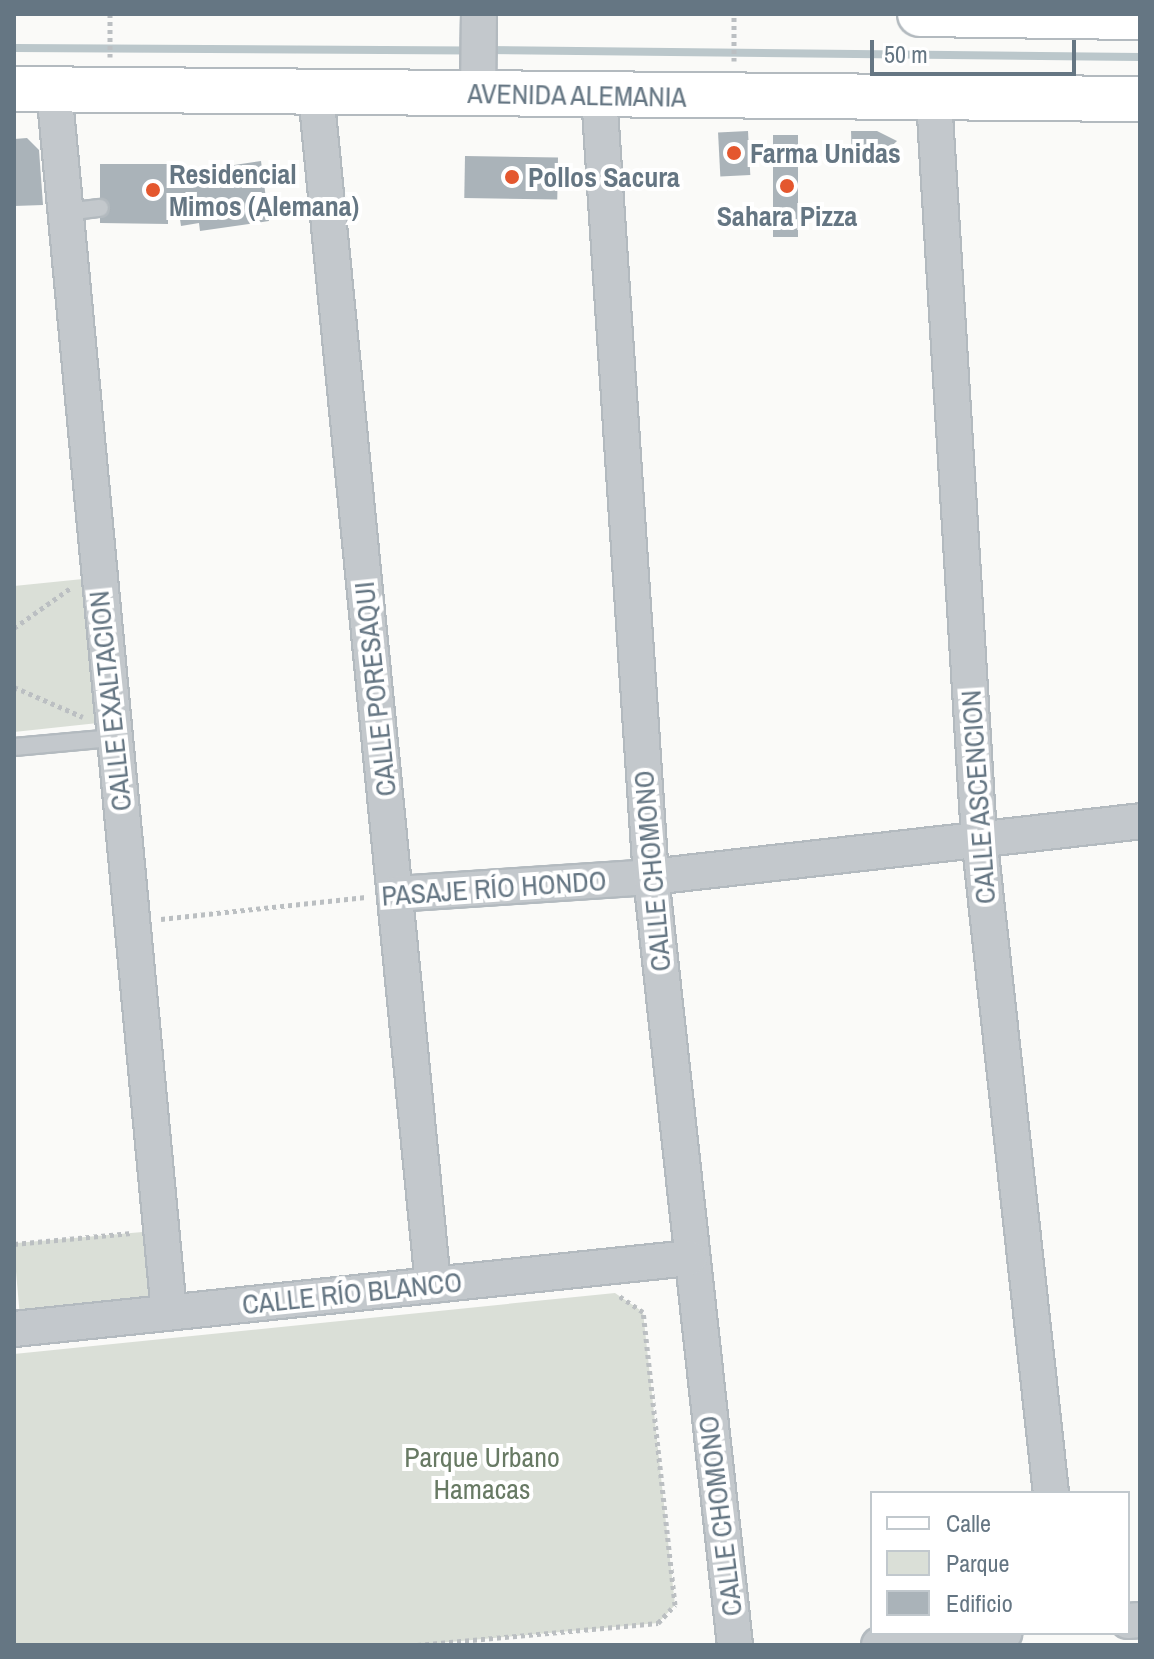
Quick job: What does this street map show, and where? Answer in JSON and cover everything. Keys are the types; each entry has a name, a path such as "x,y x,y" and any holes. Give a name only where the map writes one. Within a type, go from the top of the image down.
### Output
{"main road":[{"path":"920,14 1140,17"},
{"name":"AVENIDA ALEMANIA","path":"34,89 316,93 479,54 599,95 1140,99"}],"street":[{"name":"CALLE EXALTACION","path":"34,89 66,212 112,738 133,922 169,1312"},
{"name":"CALLE PORESAQUI","path":"316,93 433,1285"},
{"name":"CALLE CHOMONO","path":"599,95 651,877 689,1258 735,1645"},
{"name":"CALLE ASCENCION","path":"934,99 979,836 1051,1491"},
{"name":"PASAJE RÍO HONDO","path":"395,894 651,877 979,836 1140,821"},
{"name":"CALLE RÍO BLANCO","path":"14,1329 689,1258"},
{"path":"879,1645 986,1635"}],"lane":[{"path":"66,212 100,208"},
{"path":"14,747 112,738"}],"path":[{"path":"110,14 110,62"},
{"path":"734,14 734,63"},
{"path":"14,628 83,579 98,578"},
{"path":"14,687 98,723 112,738"},
{"name":"PASAJE RÍO HONDO","path":"133,922 395,894"},
{"path":"14,1244 138,1232"},
{"path":"417,1645 658,1623 675,1605 643,1312 615,1293"}],"green space":[{"path":"83,579 98,723 14,732 14,586"},
{"path":"154,1231 161,1306 20,1318 14,1243"},
{"name":"Parque Urbano Hamacas","path":"615,1293 643,1312 675,1605 658,1623 417,1645 14,1645 14,1354"}],"building":[{"name":"Farma Unidas","path":"748,131 750,175 720,177 718,133"},
{"path":"851,131 877,131 897,141 876,161 852,161"},
{"name":"Sahara Pizza","path":"773,135 798,135 798,237 773,237"},
{"path":"27,138 39,150 43,205 14,206 14,139"},
{"name":"Pollos Sacura","path":"465,156 558,158 557,200 464,198"},
{"path":"261,161 269,221 200,231 199,223 181,226 178,206 168,207 168,224 100,223 100,164 169,164 174,174"}],"waterway":[{"path":"14,48 469,50"},
{"path":"487,50 1140,57"}],"place":[{"name":"Farma Unidas","path":"734,153"},
{"name":"Pollos Sacura","path":"512,177"},
{"name":"Sahara Pizza","path":"787,186"},
{"name":"Residencial Mimos (Alemana)","path":"153,190"}]}
